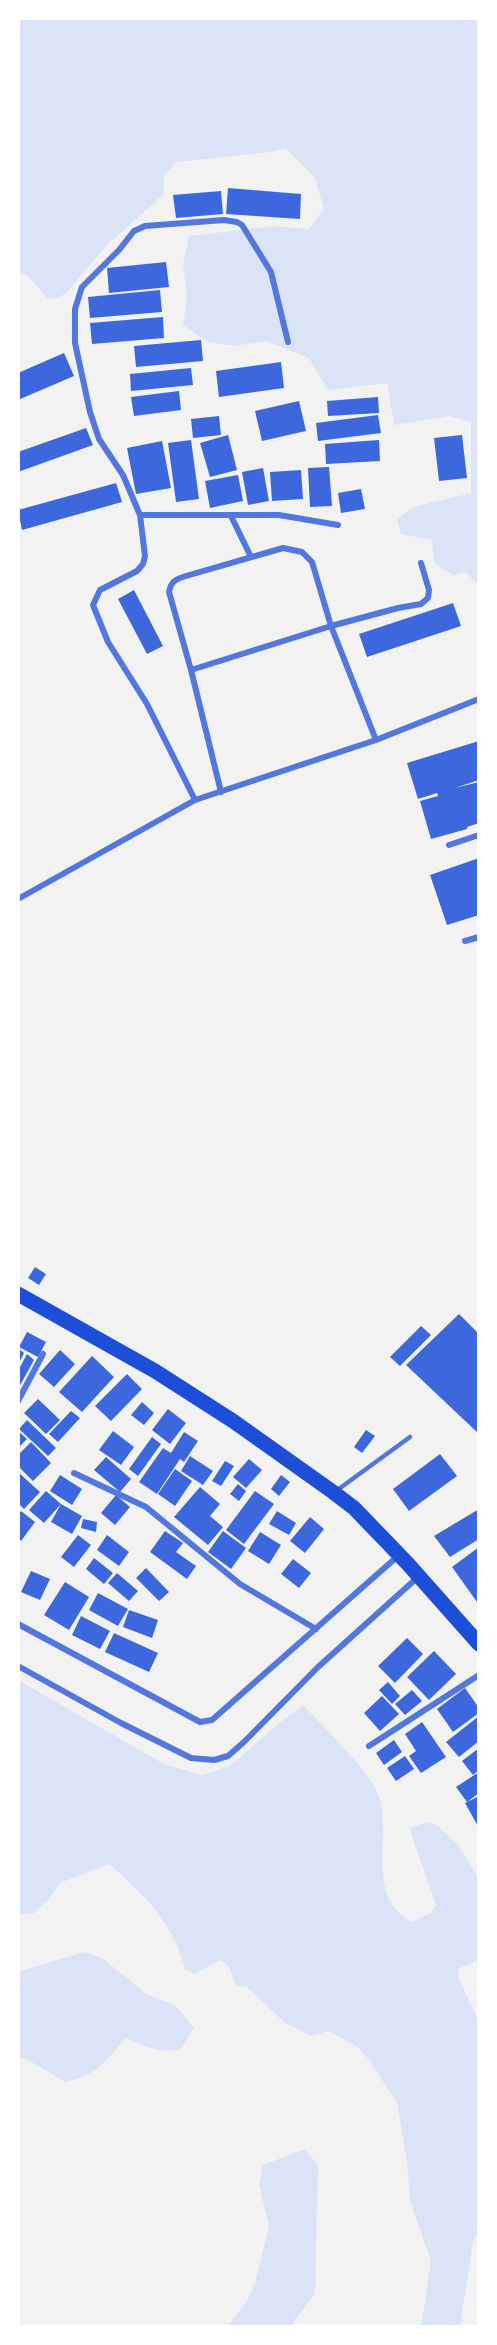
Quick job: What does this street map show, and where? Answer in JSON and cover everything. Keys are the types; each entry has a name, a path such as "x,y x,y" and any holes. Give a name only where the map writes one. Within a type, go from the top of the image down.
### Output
{"main road":[{"path":"18,1294 155,1371 233,1421 333,1492 354,1508 419,1576 479,1644"}],"street":[{"path":"195,800 147,704 108,642 93,605 100,590 137,571 143,564 145,556 140,515 123,475 99,439 90,412 75,343 75,309 82,287 119,250 134,231 145,226 224,220 237,222 246,229 271,272 288,342"},
{"path":"140,515 279,515 338,525"},
{"path":"231,516 251,557"},
{"path":"221,792 169,592 174,580 284,548 302,552 312,562 331,626 376,740"},
{"path":"191,670 331,626 421,604 428,598 429,590 421,562"},
{"path":"18,899 195,800 376,740 479,699"},
{"path":"449,845 479,835"},
{"path":"465,941 479,937"},
{"path":"18,1401 43,1354"},
{"path":"74,1473 139,1502 240,1584 316,1629"},
{"path":"18,1624 200,1722 206,1723 399,1555"},
{"path":"18,1666 121,1723 191,1758 214,1760 228,1756 244,1742 317,1668 419,1576"},
{"path":"369,1746 479,1675"}],"lane":[{"path":"333,1492 410,1437"}],"shaded area":[{"path":"18,18 479,18 479,596 478,585 466,572 453,575 434,563 432,540 401,534 397,519 414,507 471,493 471,422 449,416 394,425 387,383 328,390 309,358 266,341 234,346 208,342 183,325 187,297 183,264 189,236 274,226 309,229 324,208 314,177 285,148 271,152 177,162 164,176 163,195 108,244 66,293 58,298 48,299 28,276 18,271"},
{"path":"18,1680 164,1764 202,1775 230,1766 303,1705 373,1784 382,1810 384,1880 388,1896 397,1910 412,1922 431,1913 436,1905 409,1828 427,1822 437,1825 459,1846 479,1880 479,1960 458,1969 459,1979 479,2022 479,2232 473,2241 460,2327 421,2327 431,2261 410,2201 407,2162 397,2103 370,2061 358,2047 329,2031 310,2036 284,2022 247,1987 236,1986 229,1967 220,1960 195,1974 185,1970 174,1939 156,1911 134,1886 109,1864 60,1883 49,1899 34,1913 18,1915"},
{"path":"84,1952 102,1958 148,1995 175,2005 194,2028 181,2048 160,2050 146,2047 126,2038 100,2066 85,2076 65,2082 30,2061 18,2057 18,1972"},
{"path":"305,2149 318,2165 315,2294 290,2327 227,2327 246,2302 255,2284 269,2226 259,2185 263,2165"}],"building":[{"path":"228,188 301,194 300,219 226,214"},
{"path":"221,191 223,214 176,218 173,195"},
{"path":"166,262 169,287 109,293 107,268"},
{"path":"160,290 162,312 90,318 88,297"},
{"path":"163,317 164,338 92,344 90,323"},
{"path":"201,340 203,361 136,367 134,346"},
{"path":"64,353 74,376 18,400 18,373"},
{"path":"281,362 284,388 219,397 216,371"},
{"path":"191,368 193,385 131,391 130,374"},
{"path":"179,391 181,410 134,416 131,397"},
{"path":"378,397 379,413 328,416 327,401"},
{"path":"299,401 306,431 262,441 255,411"},
{"path":"378,415 381,433 318,441 316,423"},
{"path":"219,416 221,435 193,438 191,419"},
{"path":"86,428 93,445 18,472 18,452"},
{"path":"228,435 237,470 210,477 200,443"},
{"path":"462,435 467,478 439,481 434,438"},
{"path":"191,440 199,499 176,502 168,443"},
{"path":"379,440 380,461 326,464 325,444"},
{"path":"162,441 171,488 136,494 127,448"},
{"path":"329,467 332,506 310,507 308,468"},
{"path":"263,468 269,501 248,505 242,472"},
{"path":"301,470 303,499 272,501 270,472"},
{"path":"238,475 243,501 210,508 205,481"},
{"path":"116,483 122,502 22,530 18,510"},
{"path":"361,489 365,509 341,513 338,493"},
{"path":"134,590 163,646 147,654 118,599"},
{"path":"453,603 461,626 367,657 359,634"},
{"path":"479,741 479,780 455,788 479,782 479,823 467,829 431,839 420,801 438,796 437,793 418,799 407,763"},
{"path":"479,858 479,915 447,925 430,875"},
{"path":"35,1267 46,1274 39,1285 28,1278"},
{"path":"459,1314 479,1334 479,1434 406,1365"},
{"path":"421,1326 431,1335 400,1366 390,1357"},
{"path":"27,1332 46,1342 38,1357 19,1347"},
{"path":"18,1348 24,1353 18,1365"},
{"path":"60,1350 75,1364 54,1387 39,1374"},
{"path":"27,1354 34,1360 18,1389 18,1371"},
{"path":"92,1356 114,1377 82,1412 59,1392"},
{"path":"127,1374 142,1389 111,1421 95,1406"},
{"path":"38,1399 60,1420 46,1434 24,1413"},
{"path":"142,1402 154,1413 144,1425 131,1415"},
{"path":"168,1409 186,1423 170,1444 152,1430"},
{"path":"71,1411 80,1418 58,1442 49,1434"},
{"path":"27,1420 56,1448 48,1456 19,1429"},
{"path":"366,1430 375,1436 362,1453 354,1447"},
{"path":"18,1431 27,1439 18,1448"},
{"path":"113,1431 134,1447 121,1465 99,1450"},
{"path":"184,1432 198,1441 184,1462 180,1459 157,1494 139,1482 163,1448 171,1453"},
{"path":"152,1437 161,1444 138,1476 129,1469"},
{"path":"31,1442 51,1463 33,1481 18,1466 18,1455"},
{"path":"440,1454 457,1476 409,1511 393,1489"},
{"path":"190,1456 213,1471 203,1485 181,1471"},
{"path":"106,1457 131,1479 120,1492 94,1470"},
{"path":"249,1459 262,1470 246,1488 233,1477"},
{"path":"225,1461 234,1466 221,1486 212,1481"},
{"path":"175,1469 192,1481 175,1506 158,1494"},
{"path":"18,1472 40,1492 24,1509 18,1503"},
{"path":"60,1475 82,1489 72,1505 50,1491"},
{"path":"281,1475 290,1482 279,1496 271,1489"},
{"path":"238,1484 246,1491 239,1501 230,1494"},
{"path":"200,1487 220,1504 210,1516 223,1527 208,1545 174,1517"},
{"path":"46,1491 61,1504 44,1523 29,1510"},
{"path":"255,1491 274,1504 244,1544 226,1530"},
{"path":"116,1495 130,1507 115,1525 101,1513"},
{"path":"61,1504 82,1516 72,1534 51,1522"},
{"path":"479,1509 479,1539 450,1557 434,1536"},
{"path":"21,1511 35,1522 21,1541 18,1538 18,1514"},
{"path":"277,1511 296,1523 289,1535 269,1524"},
{"path":"310,1517 324,1529 305,1553 290,1541"},
{"path":"83,1519 97,1522 96,1532 81,1528"},
{"path":"165,1531 183,1543 176,1552 196,1566 187,1579 150,1552"},
{"path":"223,1531 246,1548 231,1569 208,1552"},
{"path":"260,1532 281,1545 269,1564 248,1551"},
{"path":"78,1535 91,1545 74,1567 61,1557"},
{"path":"107,1535 129,1552 119,1566 97,1550"},
{"path":"479,1547 479,1600 477,1602 452,1567"},
{"path":"94,1558 113,1573 104,1584 86,1569"},
{"path":"293,1559 311,1573 299,1588 281,1574"},
{"path":"146,1568 169,1592 159,1601 136,1578"},
{"path":"31,1571 50,1579 40,1600 21,1592"},
{"path":"117,1573 138,1591 129,1601 108,1583"},
{"path":"65,1582 89,1597 69,1630 44,1615"},
{"path":"98,1593 128,1609 118,1626 89,1610"},
{"path":"129,1610 158,1620 152,1638 123,1627"},
{"path":"81,1616 110,1631 100,1649 72,1635"},
{"path":"114,1633 158,1653 149,1672 105,1652"},
{"path":"407,1638 423,1654 395,1683 378,1666"},
{"path":"434,1651 456,1674 429,1700 407,1677"},
{"path":"388,1682 400,1696 392,1704 379,1690"},
{"path":"465,1688 479,1708 479,1713 453,1732 437,1709"},
{"path":"412,1690 422,1701 405,1715 395,1704"},
{"path":"382,1696 399,1714 380,1731 364,1713"},
{"path":"479,1716 479,1741 459,1757 446,1742"},
{"path":"422,1722 446,1757 421,1773 409,1756 416,1751 405,1734"},
{"path":"394,1740 402,1752 384,1765 376,1753"},
{"path":"479,1748 479,1770 473,1775 462,1761"},
{"path":"405,1756 414,1769 396,1781 387,1768"},
{"path":"479,1772 479,1793 467,1802 456,1787"},
{"path":"479,1796 479,1828 465,1803"}]}
